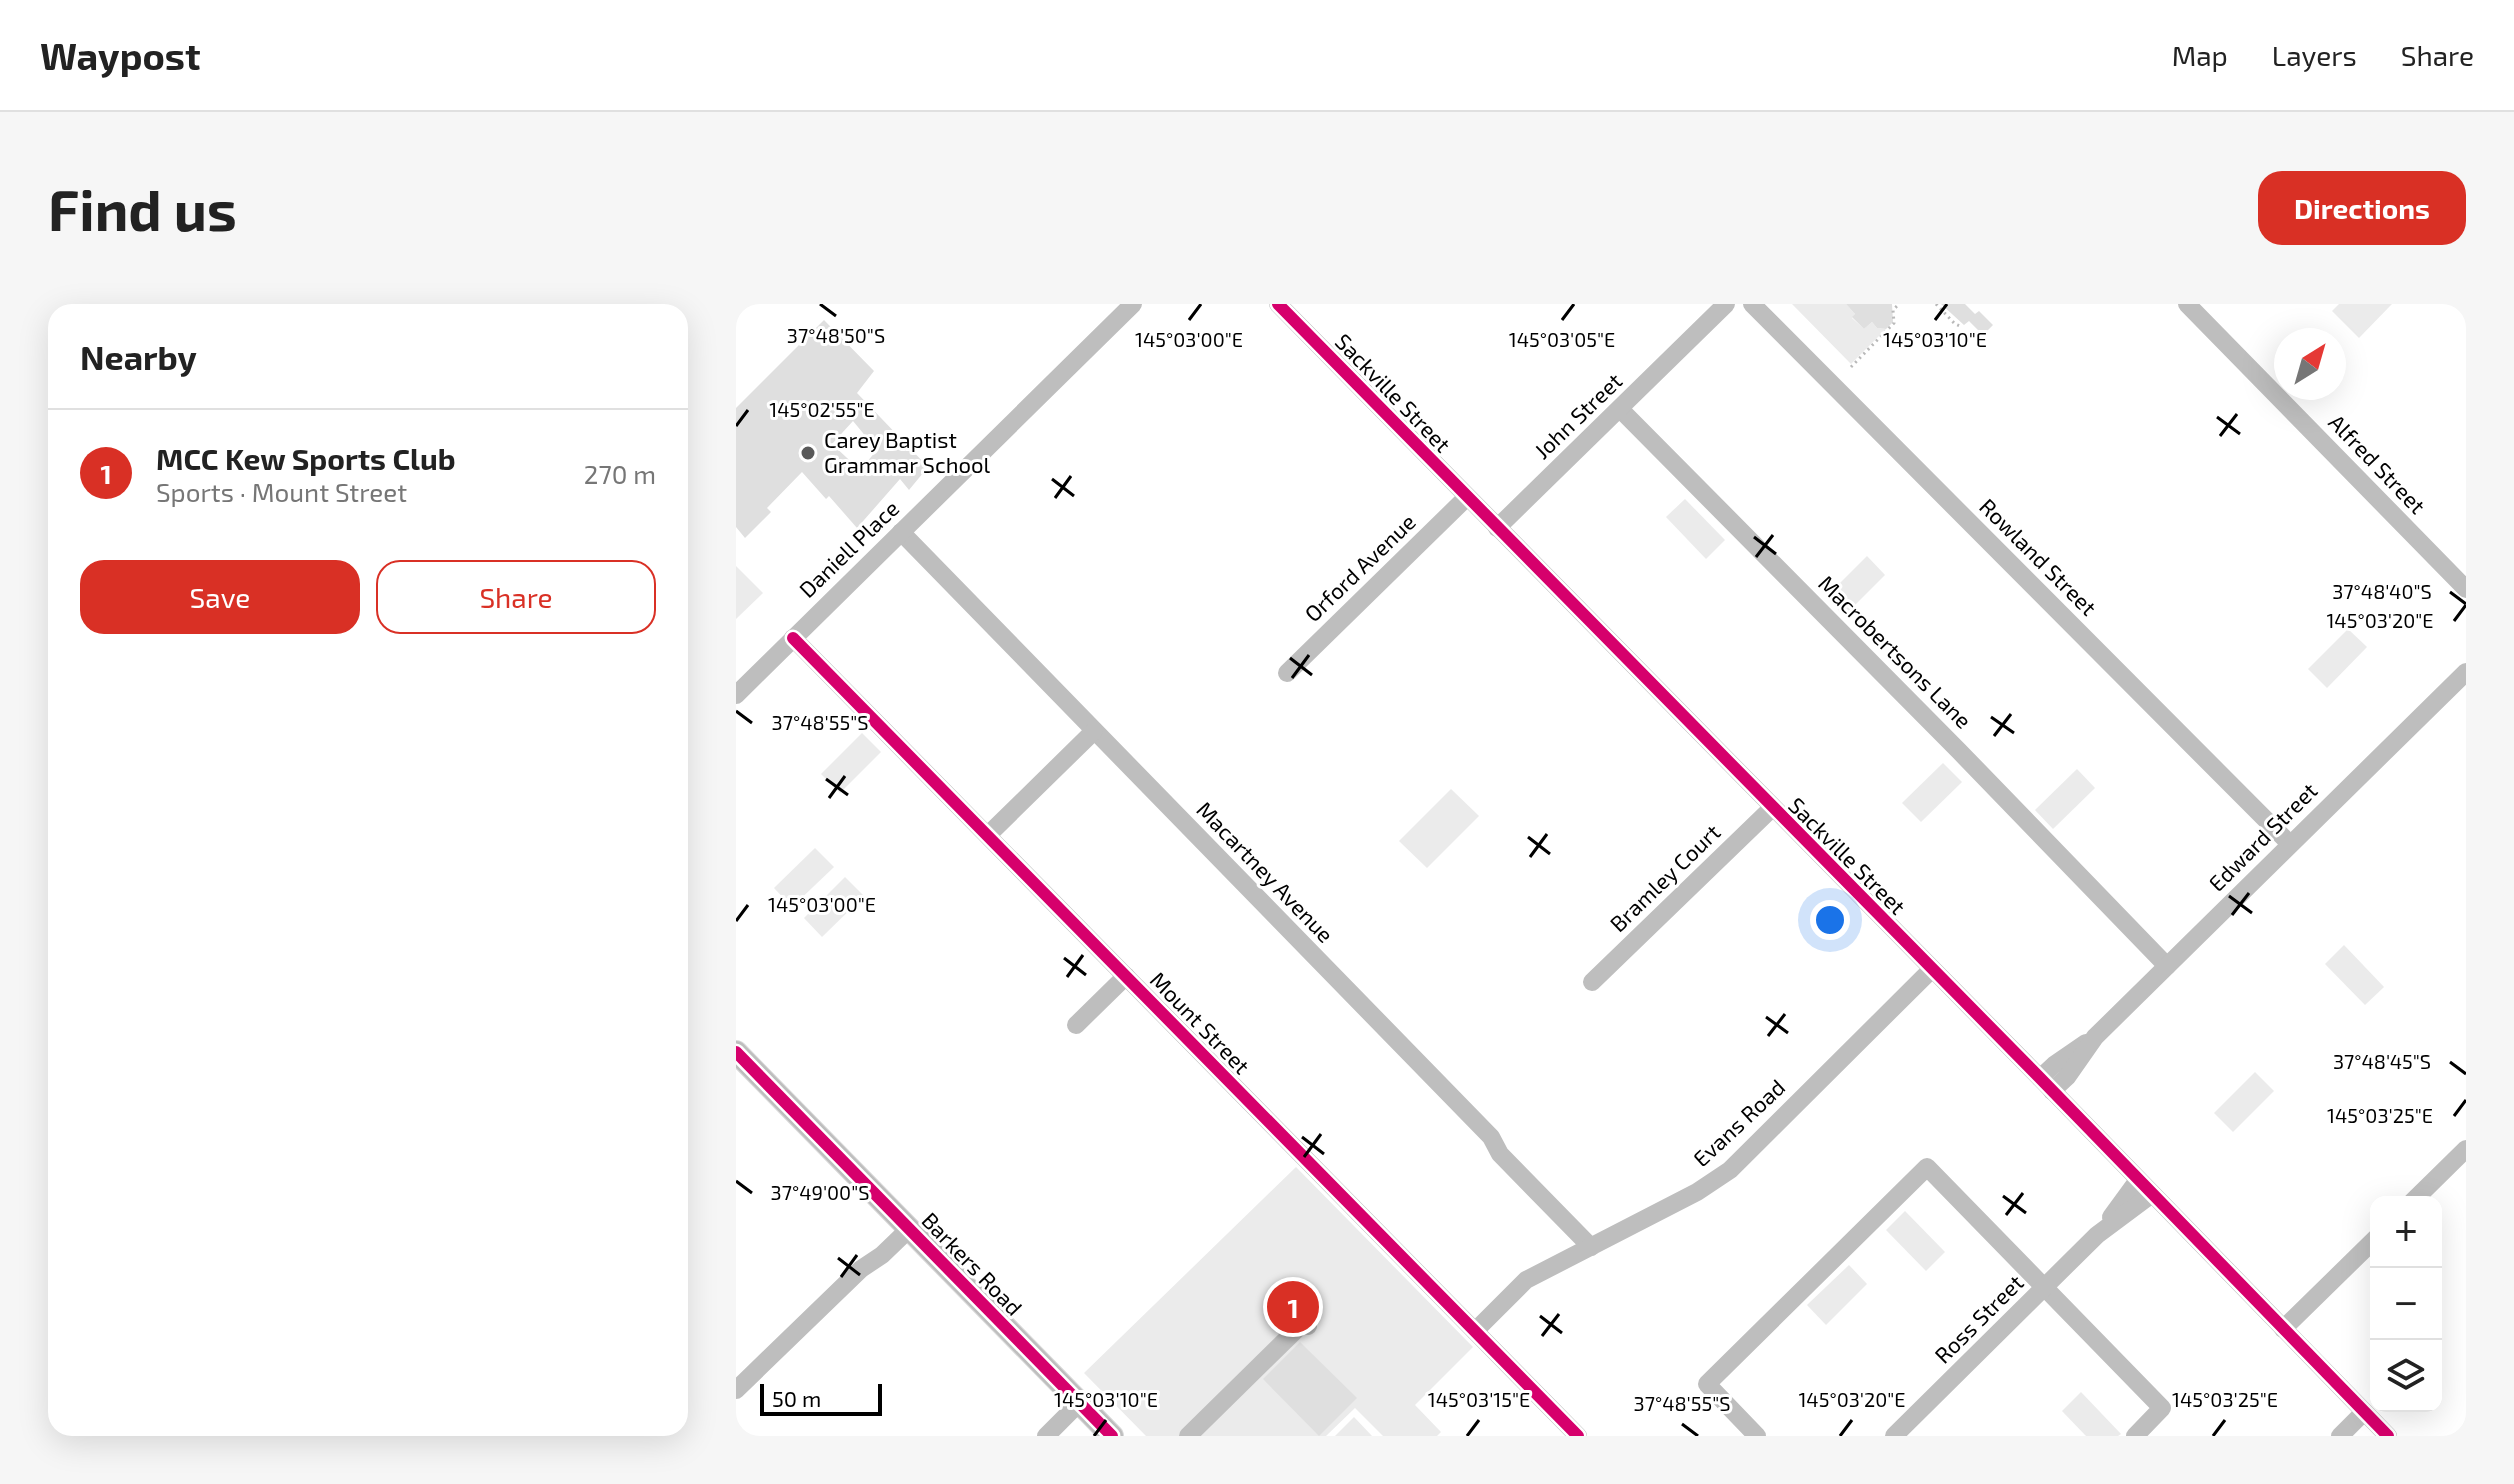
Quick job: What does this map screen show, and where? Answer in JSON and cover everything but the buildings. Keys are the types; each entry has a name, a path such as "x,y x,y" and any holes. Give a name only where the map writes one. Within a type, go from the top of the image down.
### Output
{"main road":[{"name":"Barkers Road","path":"736,1052 1112,1436"}],"street":[{"name":"Daniell Place","path":"736,695 1133,304"},
{"name":"Sackville Street","path":"1278,304 2388,1436"},
{"name":"John Street","path":"1497,528 1726,304"},
{"name":"Rowland Street","path":"1752,304 2290,844"},
{"name":"Alfred Street","path":"2187,304 2466,589"},
{"name":"Macrobertsons Lane","path":"1620,409 1981,773 2167,966"},
{"name":"Orford Avenue","path":"1287,673 1467,497"},
{"name":"Macartney Avenue","path":"901,532 1491,1137 1500,1154 1591,1247"},
{"name":"Mount Street","path":"793,638 1578,1436"},
{"name":"Edward Street","path":"2046,1085 2067,1077 2095,1037 2290,844 2463,681"},
{"path":"989,834 1094,731"},
{"name":"Bramley Court","path":"1592,982 1772,808"},
{"name":"Evans Road","path":"1475,1331 1523,1282 1697,1192 1730,1170 1931,970"},
{"path":"1076,1025 1126,976"},
{"path":"2418,1196 2466,1149"},
{"path":"1757,1436 1707,1384 1927,1167 2162,1408 2135,1436"},
{"name":"Ross Street","path":"1894,1436 2097,1235 2138,1180"},
{"name":"Ross Street","path":"2097,1235 2152,1194"},
{"path":"736,1390 861,1269 873,1247 905,1224"},
{"path":"2283,1329 2370,1244"},
{"path":"1188,1436 1302,1324 1308,1326"},
{"path":"1046,1436 1079,1403"},
{"path":"2340,1436 2364,1412"}],"path":[{"path":"1851,367 1894,323 1893,310 1899,304"},
{"path":"1936,304 1962,327"}],"shaded area":[{"path":"1792,304 1846,304 1855,314 1852,318 1864,329 1872,322 1877,328 1886,329 1851,364"},
{"path":"2339,304 2392,304 2359,338 2332,311"},
{"path":"1685,499 1725,540 1706,559 1666,517"},
{"path":"1867,556 1885,575 1844,616 1826,597"},
{"path":"736,566 763,593 736,619"},
{"path":"2348,629 2367,647 2327,688 2308,669"},
{"path":"862,733 881,752 840,793 821,774"},
{"path":"1943,763 1962,782 1921,822 1902,803"},
{"path":"2077,769 2095,788 2053,829 2035,810"},
{"path":"1451,789 1479,816 1427,868 1399,841"},
{"path":"815,848 834,867 792,907 774,888"},
{"path":"845,877 864,896 822,937 804,918"},
{"path":"2344,945 2384,987 2365,1005 2325,964"},
{"path":"2255,1072 2274,1091 2233,1132 2214,1113"},
{"path":"1296,1167 1473,1347 1415,1405 1441,1432 1437,1436 1383,1436 1355,1408 1326,1436 1146,1436 1084,1373"},
{"path":"1905,1211 1945,1252 1926,1271 1886,1230"},
{"path":"1849,1265 1867,1284 1826,1325 1807,1305"},
{"path":"2081,1392 2121,1434 2086,1436 2062,1411"},
{"path":"1354,1417 1372,1436 1335,1436"}],"cycle path":[{"path":"1278,304 2388,1436"},
{"path":"793,638 1578,1436"},
{"path":"736,1052 1112,1436"}],"place":[{"name":"Carey Baptist Grammar School","path":"808,453"},
{"name":"MCC Kew Sports Club","path":"1293,1307"}]}
